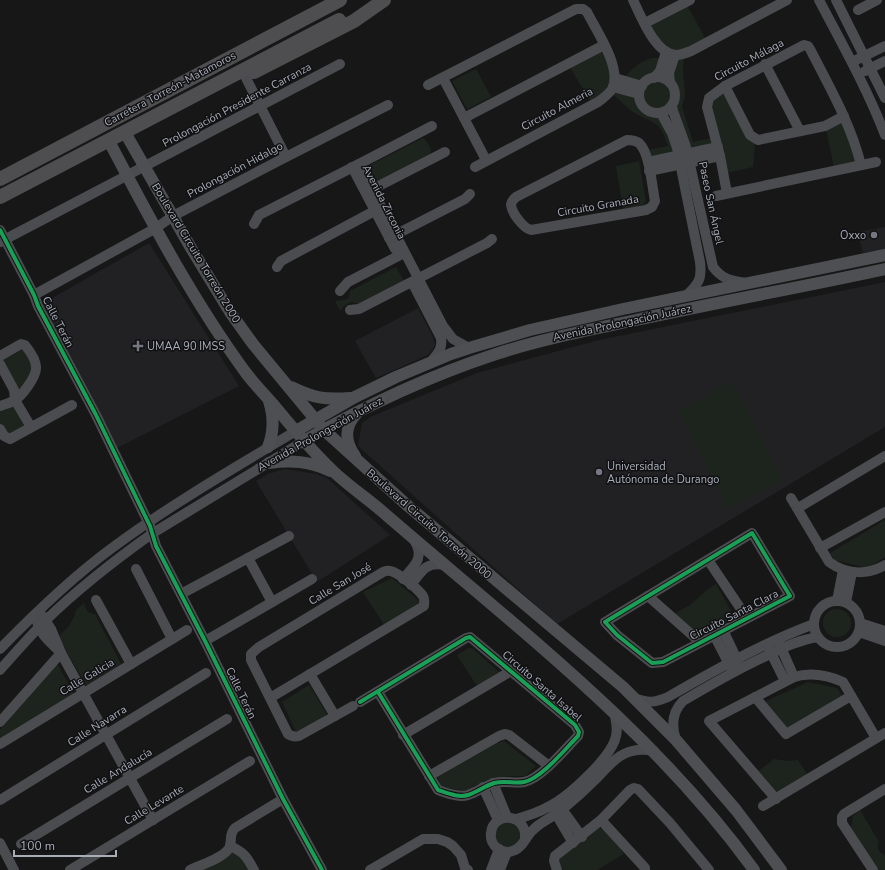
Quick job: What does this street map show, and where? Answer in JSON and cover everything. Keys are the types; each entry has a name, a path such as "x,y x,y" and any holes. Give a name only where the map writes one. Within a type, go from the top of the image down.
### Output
{"highway":[{"name":"Carretera Torreón-Matamoros","path":"0,180 340,0"},
{"path":"0,197 379,0"},
{"path":"0,180 84,143 151,124 354,21 384,0"},
{"path":"0,204 94,154 116,134 147,110 191,87 268,42 294,24"},
{"path":"147,110 145,118 148,123 151,124"},
{"path":"84,143 93,146 94,154"}],"main road":[{"name":"Boulevard Circuito Torreón 2000","path":"116,134 144,166 230,312 253,344 324,430 408,506 623,687 676,740 736,810 781,870"},
{"name":"Boulevard Circuito Torreón 2000","path":"116,134 127,176 211,322 249,376 304,441 335,473 368,499 414,540 545,650 614,712 654,751 719,824 754,870"},
{"name":"Avenida Prolongación Juárez","path":"296,431 355,397 396,377 469,348 530,330 623,309 885,255"},
{"name":"Avenida Prolongación Juárez","path":"304,441 399,391 445,372 497,354 557,336 885,269"},
{"path":"623,309 625,322"},
{"path":"287,385 308,396 319,398 335,399 355,397"},
{"path":"267,396 272,411 272,436 268,447"},
{"path":"361,410 350,421 347,438 350,449 361,465"},
{"path":"269,463 286,461 303,462 320,466 335,473"},
{"path":"545,650 560,635"},
{"path":"719,824 736,810"}],"street":[{"path":"633,0 656,43 670,54 683,54 691,51 784,1"},
{"path":"645,23 690,0"},
{"path":"819,0 858,74 878,116 885,135"},
{"path":"836,0 885,98"},
{"path":"858,10 877,0"},
{"path":"428,86 580,8 587,12 604,46 613,68 614,82 641,90"},
{"name":"Circuito Málaga","path":"727,193 719,152 706,107 709,98 713,93 765,64 804,45 809,47 844,116"},
{"path":"464,118 604,46"},
{"path":"852,62 885,46"},
{"path":"654,78 670,54"},
{"path":"670,54 670,83 675,94 672,106 667,111 661,113 652,113 645,109 640,102 641,90 649,79 663,78 670,83"},
{"path":"858,74 885,61"},
{"name":"Prolongación Presidente Carranza","path":"2,237 127,176 340,64"},
{"path":"765,64 800,132"},
{"path":"245,76 286,157"},
{"path":"443,78 486,160"},
{"name":"Circuito Almeria","path":"475,167 598,102 606,96 614,82"},
{"path":"725,86 750,135 755,140 825,126 844,116 861,165"},
{"name":"Prolongación Hidalgo","path":"34,295 156,228 173,216 388,105"},
{"name":"Paseo San Ángel","path":"672,106 684,159 713,267 723,277 749,284"},
{"name":"Paseo San Ángel","path":"661,113 684,159 702,273 696,286 687,295"},
{"path":"254,224 259,215 432,126"},
{"name":"Circuito Granada","path":"627,140 632,140 639,144 643,149 649,166 655,201 649,209 531,230 524,228 512,207 512,202 516,197 627,140"},
{"path":"369,191 445,152"},
{"path":"649,166 719,152"},
{"path":"716,196 876,162"},
{"name":"Avenida Zirconia","path":"355,166 415,281 441,338 442,343 439,351 431,362"},
{"path":"392,236 465,199 470,194"},
{"path":"277,267 281,261 378,209"},
{"name":"Calle Terán","path":"2,237 34,295 38,306 99,422 148,522 153,533 156,546 283,799 322,870"},
{"path":"350,310 359,309 415,281 492,239"},
{"path":"340,291 348,282 401,254"},
{"name":"Avenida Zirconia","path":"415,281 448,334 456,341 469,348"},
{"path":"0,356 21,344 25,345 35,362 36,371 32,381 15,400 0,406"},
{"path":"0,364 14,390 15,400 31,427"},
{"path":"2,433 6,438 10,439 72,405"},
{"name":"Avenida Prolongación Juárez","path":"0,649 36,612 111,548 148,522 296,431"},
{"name":"Avenida Prolongación Juárez","path":"0,670 42,624 98,575 153,533 304,441"},
{"path":"798,508 885,456"},
{"path":"791,498 829,562 848,571 869,571 878,569 885,565"},
{"path":"820,548 885,512"},
{"name":"Circuito Santa Clara","path":"752,533 790,596 664,662 652,663 617,635 605,622 708,560 752,533"},
{"path":"181,594 289,536"},
{"path":"407,582 418,561 418,546 414,540"},
{"path":"248,558 272,602"},
{"path":"708,560 747,618"},
{"path":"407,582 431,565 444,565"},
{"path":"136,569 172,639"},
{"name":"Calle San José","path":"270,698 424,606 423,597 407,582 392,571 383,572 253,651 251,654 251,660 270,698 288,734 294,737"},
{"path":"842,602 848,571"},
{"name":"Calle San José","path":"205,641 312,579"},
{"path":"648,596 700,642"},
{"path":"96,600 131,664"},
{"path":"842,602 856,610 860,628 853,640 845,646 830,646 818,637 814,624 815,619 819,610 827,603 842,602"},
{"path":"36,612 42,624 45,638 61,653 153,820"},
{"path":"676,740 672,729 673,718 677,707 683,701 767,644 814,624"},
{"path":"860,628 885,631"},
{"path":"860,628 885,641"},
{"name":"Calle Galicia","path":"0,744 187,630"},
{"path":"718,633 735,665"},
{"name":"Circuito Santa Isabel","path":"294,737 299,736 378,692 470,637 575,725 579,730 578,736 548,766 529,780 523,782 505,781 493,783 463,796 450,794 438,790 378,692"},
{"path":"634,698 646,702 658,701 735,665 782,649 802,640 818,637"},
{"path":"777,639 782,649 789,679"},
{"path":"767,644 771,653 789,679"},
{"path":"0,722 61,653"},
{"path":"403,735 511,671"},
{"name":"Calle Navarra","path":"0,800 206,673"},
{"path":"310,674 335,716"},
{"path":"763,806 776,799 881,735 851,696 843,682 834,678 809,674 789,679 709,721 776,799"},
{"path":"755,697 786,734 851,696"},
{"path":"483,787 507,819 522,825 526,833 524,841 519,848 512,852 503,851 492,842 492,828 507,819 557,808 610,751 617,729 614,712"},
{"name":"Calle Andalucía","path":"21,844 227,719"},
{"path":"429,776 505,734 509,735 548,766"},
{"path":"525,837 616,758 631,751 654,751"},
{"name":"Calle Levante","path":"70,870 250,761"},
{"path":"493,783 507,819"},
{"path":"557,870 554,861 555,856 601,820 630,790 637,788 670,823 709,870"},
{"path":"873,870 842,823 842,817 848,811 885,789"},
{"path":"190,870 227,852 230,846 231,832 235,828 283,799"},
{"path":"557,808 577,840"},
{"path":"601,820 645,868 645,870"},
{"path":"370,870 423,839 438,839 453,846 461,855 465,869"},
{"path":"0,843 14,870"},
{"path":"230,846 242,852 247,857 254,870"},
{"path":"491,870 503,851"},
{"path":"500,870 503,851"}],"shaded area":[{"path":"687,5 706,40 686,49 674,52 658,40 651,27 654,21"},
{"path":"603,49 613,77 606,91 591,102 569,66"},
{"path":"684,56 683,71 685,96 682,107 693,142 711,138 713,146 689,152 676,114 674,105 676,90 671,82 676,57"},
{"path":"652,58 661,58 657,74 649,77 640,84 624,79 636,66 643,61"},
{"path":"476,69 491,97 467,109 452,81"},
{"path":"657,82 667,86 671,96 667,106 657,110 647,106 643,96 647,86"},
{"path":"614,89 637,97 646,111 662,118 677,154 649,160 648,151 668,146 665,137 659,126 633,112 611,93"},
{"path":"723,91 755,144 753,167 726,173 711,112 712,101"},
{"path":"843,120 859,163 834,167 826,129"},
{"path":"423,138 431,149 430,156 376,184 366,167"},
{"path":"639,161 646,201 643,205 623,209 616,166"},
{"path":"885,227 885,249 863,253 857,232"},
{"name":"UMAA 90 IMSS","path":"149,243 239,386 117,448 40,305"},
{"path":"396,267 404,281 358,304 350,302 340,311 335,301 349,298 350,291"},
{"name":"Universidad Autónoma de Durango","path":"885,282 885,427 557,624 358,446 362,423 370,417 477,373 599,340"},
{"path":"418,308 432,335 435,344 433,349 428,355 376,378 355,341"},
{"path":"21,346 35,367 21,392 0,361"},
{"path":"733,381 783,481 727,509 678,409"},
{"path":"15,402 29,427 10,438 0,427 0,407"},
{"path":"284,469 317,474 327,478 390,535 317,582 256,481 268,474"},
{"path":"885,520 885,557 868,568 834,560 830,553"},
{"path":"392,578 419,601 417,606 385,626 363,592"},
{"path":"716,584 735,618 700,636 674,614 690,605"},
{"path":"84,603 88,611 95,614 121,664 86,685 62,644 59,636 69,626 76,610"},
{"path":"837,609 847,613 851,623 847,633 837,637 827,633 823,623 827,613"},
{"path":"469,648 472,648 499,672 477,686 457,655"},
{"path":"57,663 74,694 0,740 0,730"},
{"path":"808,682 837,688 842,696 786,729 764,702"},
{"path":"309,685 328,716 296,732 282,702"},
{"path":"504,741 536,766 525,776 494,779 481,783 466,791 441,787 438,777 495,744"},
{"path":"774,759 788,761 798,760 807,774 777,792 758,771"},
{"path":"860,810 879,842 879,850 885,855 885,870 879,870 851,828 853,816"},
{"path":"501,821 518,824 521,838 514,847 503,847 495,840 496,826"},
{"path":"598,828 609,834 624,854 597,870 563,870 559,862 560,855"},
{"path":"233,851 241,855 252,870 196,870"}],"cycle path":[{"path":"0,230 34,295 38,306 96,415 150,526 156,546 283,799 322,870"},
{"path":"752,533 790,596 663,662 652,663 617,635 605,622 752,533"},
{"path":"360,702 470,637 575,725 579,732 578,736 553,762 531,780 524,782 494,783 468,795 453,795 438,790 378,692"}],"place":[{"name":"Oxxo","path":"874,235"},
{"name":"UMAA 90 IMSS","path":"138,346"},
{"name":"Universidad Autónoma de Durango","path":"599,472"}]}
